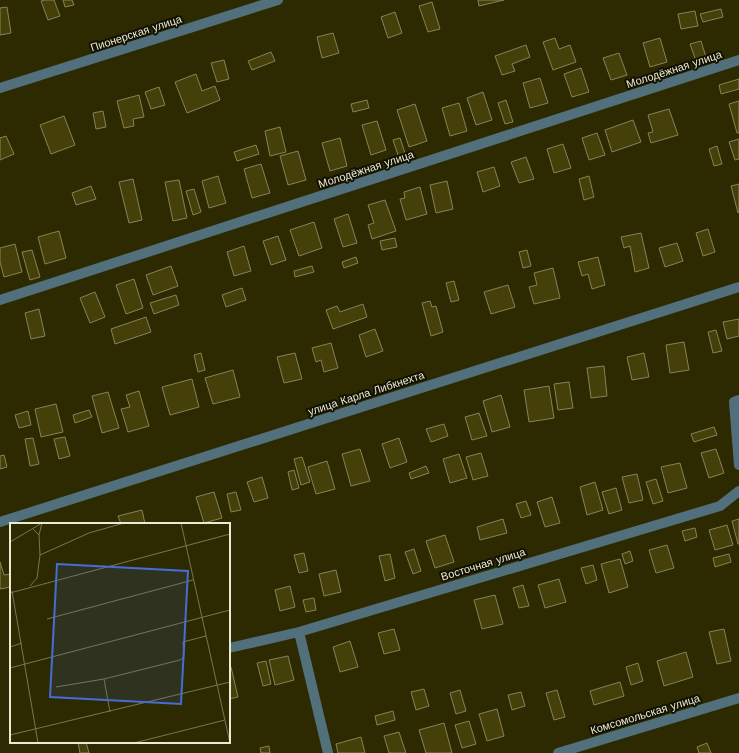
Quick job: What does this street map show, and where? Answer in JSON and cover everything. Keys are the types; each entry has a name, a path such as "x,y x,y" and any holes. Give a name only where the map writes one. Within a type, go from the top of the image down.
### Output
{"street":[{"name":"Пионерская улица","path":"0,88 278,0"},
{"name":"Молодёжная улица","path":"0,300 739,60"},
{"name":"улица Карла Либкнехта","path":"0,522 739,287"},
{"path":"739,400 734,402 739,465"},
{"name":"Восточная улица","path":"230,648 299,632 720,506 739,491"},
{"path":"299,632 328,753"},
{"name":"Комсомольская улица","path":"558,753 739,698"}],"building":[{"path":"54,0 60,16 48,20 41,1"},
{"path":"63,0 72,0 74,5 65,7"},
{"path":"478,0 504,0 479,6"},
{"path":"432,2 440,29 428,32 419,6"},
{"path":"7,7 11,33 0,35 0,8"},
{"path":"721,9 723,17 703,22 700,14"},
{"path":"695,11 698,26 681,29 678,14"},
{"path":"395,12 402,33 388,38 381,17"},
{"path":"333,33 339,53 322,58 317,37"},
{"path":"555,38 559,49 570,45 576,62 553,70 543,42"},
{"path":"660,38 667,62 650,67 643,43"},
{"path":"701,41 706,57 696,61 690,44"},
{"path":"526,45 530,57 512,64 515,71 502,75 495,56"},
{"path":"271,52 275,61 252,70 248,61"},
{"path":"619,53 627,75 611,80 603,58"},
{"path":"224,60 229,79 217,82 211,63"},
{"path":"581,68 589,92 572,97 564,74"},
{"path":"196,74 202,91 215,86 220,100 187,113 175,82"},
{"path":"540,78 548,103 530,108 523,83"},
{"path":"739,79 739,89 721,94 719,85"},
{"path":"159,87 165,105 151,109 145,92"},
{"path":"483,92 492,120 476,125 467,98"},
{"path":"139,95 144,117 133,119 134,126 124,128 117,101"},
{"path":"367,100 369,108 353,112 351,104"},
{"path":"506,100 513,122 505,124 498,103"},
{"path":"739,101 739,133 737,133 729,104"},
{"path":"459,103 467,131 450,136 442,108"},
{"path":"415,104 427,141 409,147 397,110"},
{"path":"669,109 678,135 651,143 648,133 653,132 648,115"},
{"path":"103,111 106,127 96,129 93,113"},
{"path":"64,116 75,145 51,154 40,125"},
{"path":"633,120 641,142 612,152 605,130"},
{"path":"377,121 386,150 371,155 362,125"},
{"path":"280,127 286,152 270,156 265,131"},
{"path":"597,133 605,155 589,160 582,138"},
{"path":"6,136 14,154 0,160 0,138"},
{"path":"340,138 347,166 330,171 322,143"},
{"path":"400,138 406,156 399,158 393,140"},
{"path":"739,139 739,159 735,160 729,142"},
{"path":"563,144 571,168 554,173 547,149"},
{"path":"256,145 259,154 237,161 234,152"},
{"path":"717,146 722,164 714,166 709,149"},
{"path":"298,151 306,180 288,185 280,156"},
{"path":"526,157 534,179 519,183 511,162"},
{"path":"261,164 270,193 252,198 244,169"},
{"path":"494,167 500,186 483,192 477,172"},
{"path":"218,176 226,203 209,208 202,181"},
{"path":"589,176 594,197 584,200 579,179"},
{"path":"133,179 142,220 129,223 119,182"},
{"path":"179,180 187,218 173,221 165,182"},
{"path":"447,181 453,209 436,213 430,185"},
{"path":"739,184 739,212 738,213 731,186"},
{"path":"91,186 96,199 76,205 72,193"},
{"path":"420,187 427,214 406,220 400,199 405,198 404,192"},
{"path":"194,189 201,212 193,215 186,191"},
{"path":"385,200 396,231 372,239 368,225 374,223 368,205"},
{"path":"348,214 357,243 343,247 334,219"},
{"path":"314,222 322,248 299,256 290,230"},
{"path":"708,229 715,252 703,256 696,233"},
{"path":"59,231 66,258 45,264 38,237"},
{"path":"641,233 649,268 635,272 630,246 624,248 621,237"},
{"path":"278,236 286,260 271,265 263,241"},
{"path":"395,238 397,247 382,250 380,241"},
{"path":"677,243 683,261 665,267 659,248"},
{"path":"15,244 22,272 4,277 0,262 0,248"},
{"path":"244,246 251,271 234,276 227,252"},
{"path":"32,250 40,277 30,280 22,252"},
{"path":"527,250 531,266 523,268 519,252"},
{"path":"356,257 358,263 344,268 342,262"},
{"path":"598,257 605,285 592,289 588,274 582,276 578,262"},
{"path":"171,266 178,286 153,295 146,275"},
{"path":"312,266 314,272 295,277 294,271"},
{"path":"553,268 560,298 534,304 529,287 537,285 534,273"},
{"path":"134,279 143,308 126,314 116,285"},
{"path":"454,281 459,300 451,302 446,283"},
{"path":"508,285 515,307 491,314 484,292"},
{"path":"242,288 246,300 226,307 222,295"},
{"path":"95,292 105,317 90,323 80,298"},
{"path":"176,295 179,305 154,314 150,303"},
{"path":"430,301 432,307 436,306 443,332 431,336 422,303"},
{"path":"363,304 367,317 333,329 326,310 337,306 340,312"},
{"path":"39,309 45,336 31,339 25,313"},
{"path":"146,317 151,332 115,344 111,329"},
{"path":"739,319 739,336 727,339 723,322"},
{"path":"375,329 383,351 366,357 359,335"},
{"path":"716,330 722,351 713,353 708,332"},
{"path":"684,342 689,370 670,373 666,345"},
{"path":"331,343 338,368 324,372 321,360 316,362 312,348"},
{"path":"201,353 205,370 198,372 194,355"},
{"path":"295,353 302,379 284,383 277,357"},
{"path":"644,353 649,377 632,380 627,357"},
{"path":"604,366 607,396 591,398 587,368"},
{"path":"233,370 240,397 213,404 205,378"},
{"path":"192,379 199,407 170,415 162,387"},
{"path":"569,382 573,408 558,410 554,384"},
{"path":"549,386 554,418 529,422 524,390"},
{"path":"139,391 149,426 128,432 121,409 130,407 126,395"},
{"path":"108,392 119,428 102,433 92,396"},
{"path":"501,395 510,427 492,432 483,401"},
{"path":"56,404 63,432 41,437 35,409"},
{"path":"89,410 92,417 75,423 73,415"},
{"path":"28,411 31,425 19,428 15,415"},
{"path":"479,413 487,436 472,440 465,417"},
{"path":"444,424 448,436 431,442 426,429"},
{"path":"714,427 717,435 694,442 691,434"},
{"path":"65,437 70,456 59,459 54,439"},
{"path":"33,438 39,464 30,466 25,439"},
{"path":"399,438 407,462 390,468 382,444"},
{"path":"360,449 370,481 351,486 342,454"},
{"path":"716,449 724,473 709,478 701,453"},
{"path":"481,453 488,476 473,480 466,457"},
{"path":"459,454 467,478 450,483 443,459"},
{"path":"4,455 7,467 0,469 0,456"},
{"path":"302,457 310,482 301,485 294,459"},
{"path":"327,461 335,489 316,494 308,467"},
{"path":"680,463 687,488 668,493 661,467"},
{"path":"426,466 429,473 411,479 409,473"},
{"path":"294,470 299,488 292,490 288,472"},
{"path":"637,474 643,500 629,503 622,477"},
{"path":"262,477 268,498 254,502 247,482"},
{"path":"656,479 663,501 653,504 646,482"},
{"path":"595,482 603,510 587,515 580,487"},
{"path":"616,488 622,510 609,514 602,492"},
{"path":"214,492 222,518 204,523 196,497"},
{"path":"236,492 241,510 231,512 227,494"},
{"path":"552,497 560,523 545,527 537,502"},
{"path":"526,501 531,515 521,518 516,504"},
{"path":"142,510 145,523 121,523 118,516"},
{"path":"503,519 507,533 480,540 477,527"},
{"path":"739,519 739,544 738,544 732,521"},
{"path":"727,525 733,545 715,550 709,530"},
{"path":"695,528 697,537 685,541 682,531"},
{"path":"445,535 454,562 435,568 426,541"},
{"path":"667,545 674,568 656,573 649,550"},
{"path":"414,549 421,571 413,574 405,552"},
{"path":"630,551 633,561 625,564 622,554"},
{"path":"304,553 308,571 299,573 294,555"},
{"path":"390,554 395,578 385,581 379,556"},
{"path":"729,554 731,562 715,567 713,558"},
{"path":"620,559 628,587 609,593 601,564"},
{"path":"0,562 4,575 10,574 10,587 0,589"},
{"path":"593,565 597,580 586,584 581,568"},
{"path":"336,570 341,592 324,596 319,574"},
{"path":"559,579 566,602 545,608 538,585"},
{"path":"523,585 529,606 519,608 513,588"},
{"path":"290,586 295,607 280,611 275,590"},
{"path":"495,595 503,624 482,629 474,600"},
{"path":"314,598 316,610 306,612 303,600"},
{"path":"394,629 400,650 384,654 378,633"},
{"path":"724,629 731,661 717,664 709,632"},
{"path":"350,641 358,667 340,672 333,647"},
{"path":"686,652 693,677 664,686 657,661"},
{"path":"288,656 294,680 275,685 269,660"},
{"path":"266,661 271,684 263,686 257,663"},
{"path":"638,663 643,681 631,685 626,667"},
{"path":"230,667 231,667 238,697 230,699"},
{"path":"620,682 624,696 594,705 590,691"},
{"path":"424,689 429,706 416,710 411,692"},
{"path":"460,690 466,711 456,714 450,693"},
{"path":"557,690 565,717 554,720 546,693"},
{"path":"521,692 525,706 512,710 508,695"},
{"path":"497,709 504,736 487,741 479,714"},
{"path":"393,711 395,720 377,725 375,716"},
{"path":"469,721 476,744 462,748 455,725"},
{"path":"444,723 452,753 426,753 419,730"},
{"path":"399,732 406,753 389,753 384,736"},
{"path":"361,737 365,753 338,753 336,744"},
{"path":"78,743 86,743 89,753 80,753"},
{"path":"707,743 711,753 699,753 697,747"},
{"path":"269,746 270,753 261,753 260,748"}]}
